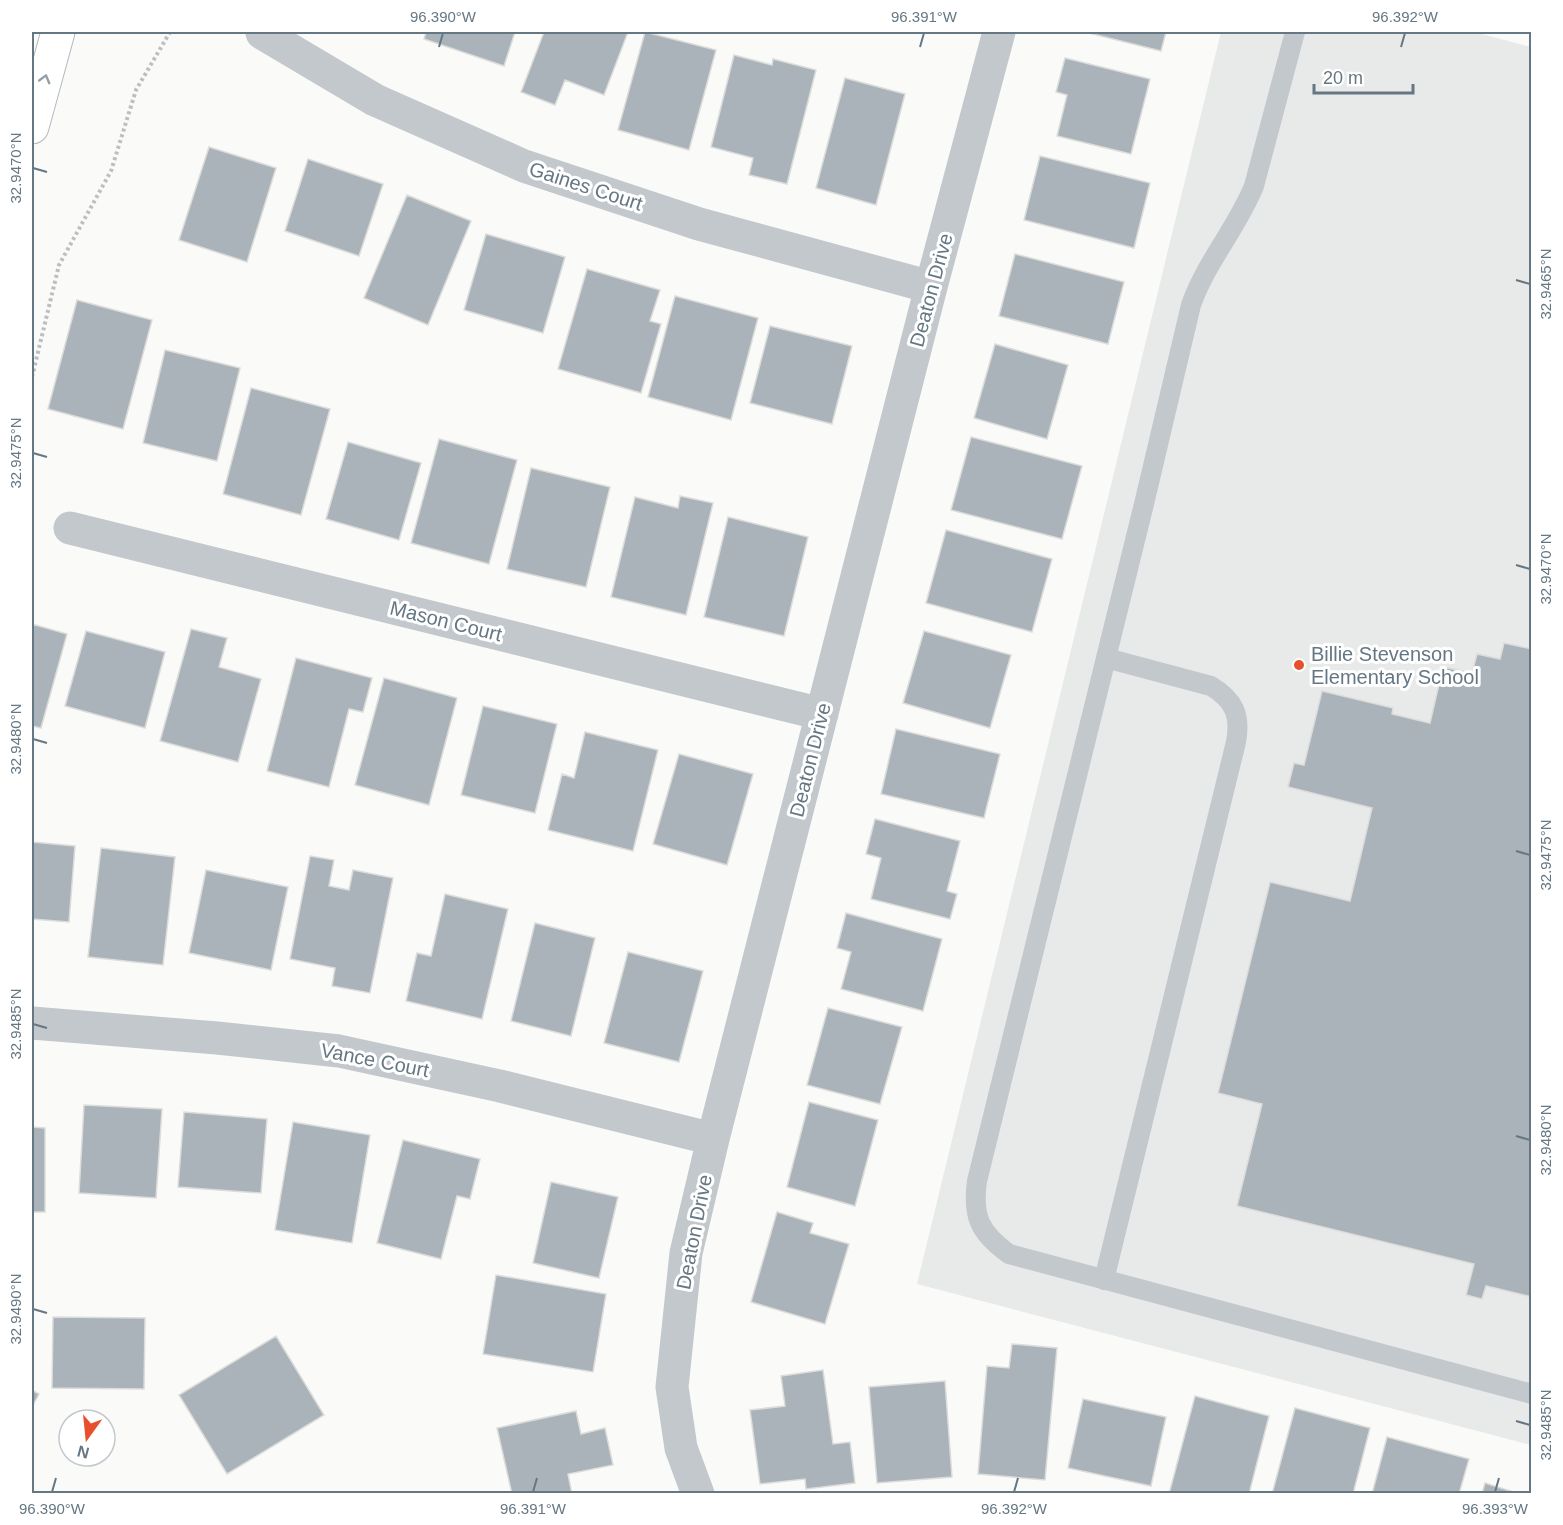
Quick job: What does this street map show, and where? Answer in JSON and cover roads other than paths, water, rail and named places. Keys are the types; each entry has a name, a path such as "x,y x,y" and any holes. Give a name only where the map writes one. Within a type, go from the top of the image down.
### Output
{"street":[{"path":"32,127 58,32"},
{"name":"Deaton Drive","path":"698,1494 681,1448 672,1387 686,1253 712,1139 931,287 999,32"},
{"name":"Gaines Court","path":"262,33 375,100 524,166 699,224 931,287"},
{"name":"Mason Court","path":"70,528 822,714"},
{"name":"Vance Court","path":"32,1023 217,1038 339,1051 500,1086 712,1139"}],"lane":[{"path":"1295,32 1254,186 1205,272 1191,305 980,1169 975,1198 977,1216 984,1232 1009,1254 1532,1394"},
{"path":"1104,1280 1239,729 1237,715 1231,703 1223,693 1212,686 1106,658"}],"place":[{"name":"Billie Stevenson Elementary School","path":"1299,665"}]}
